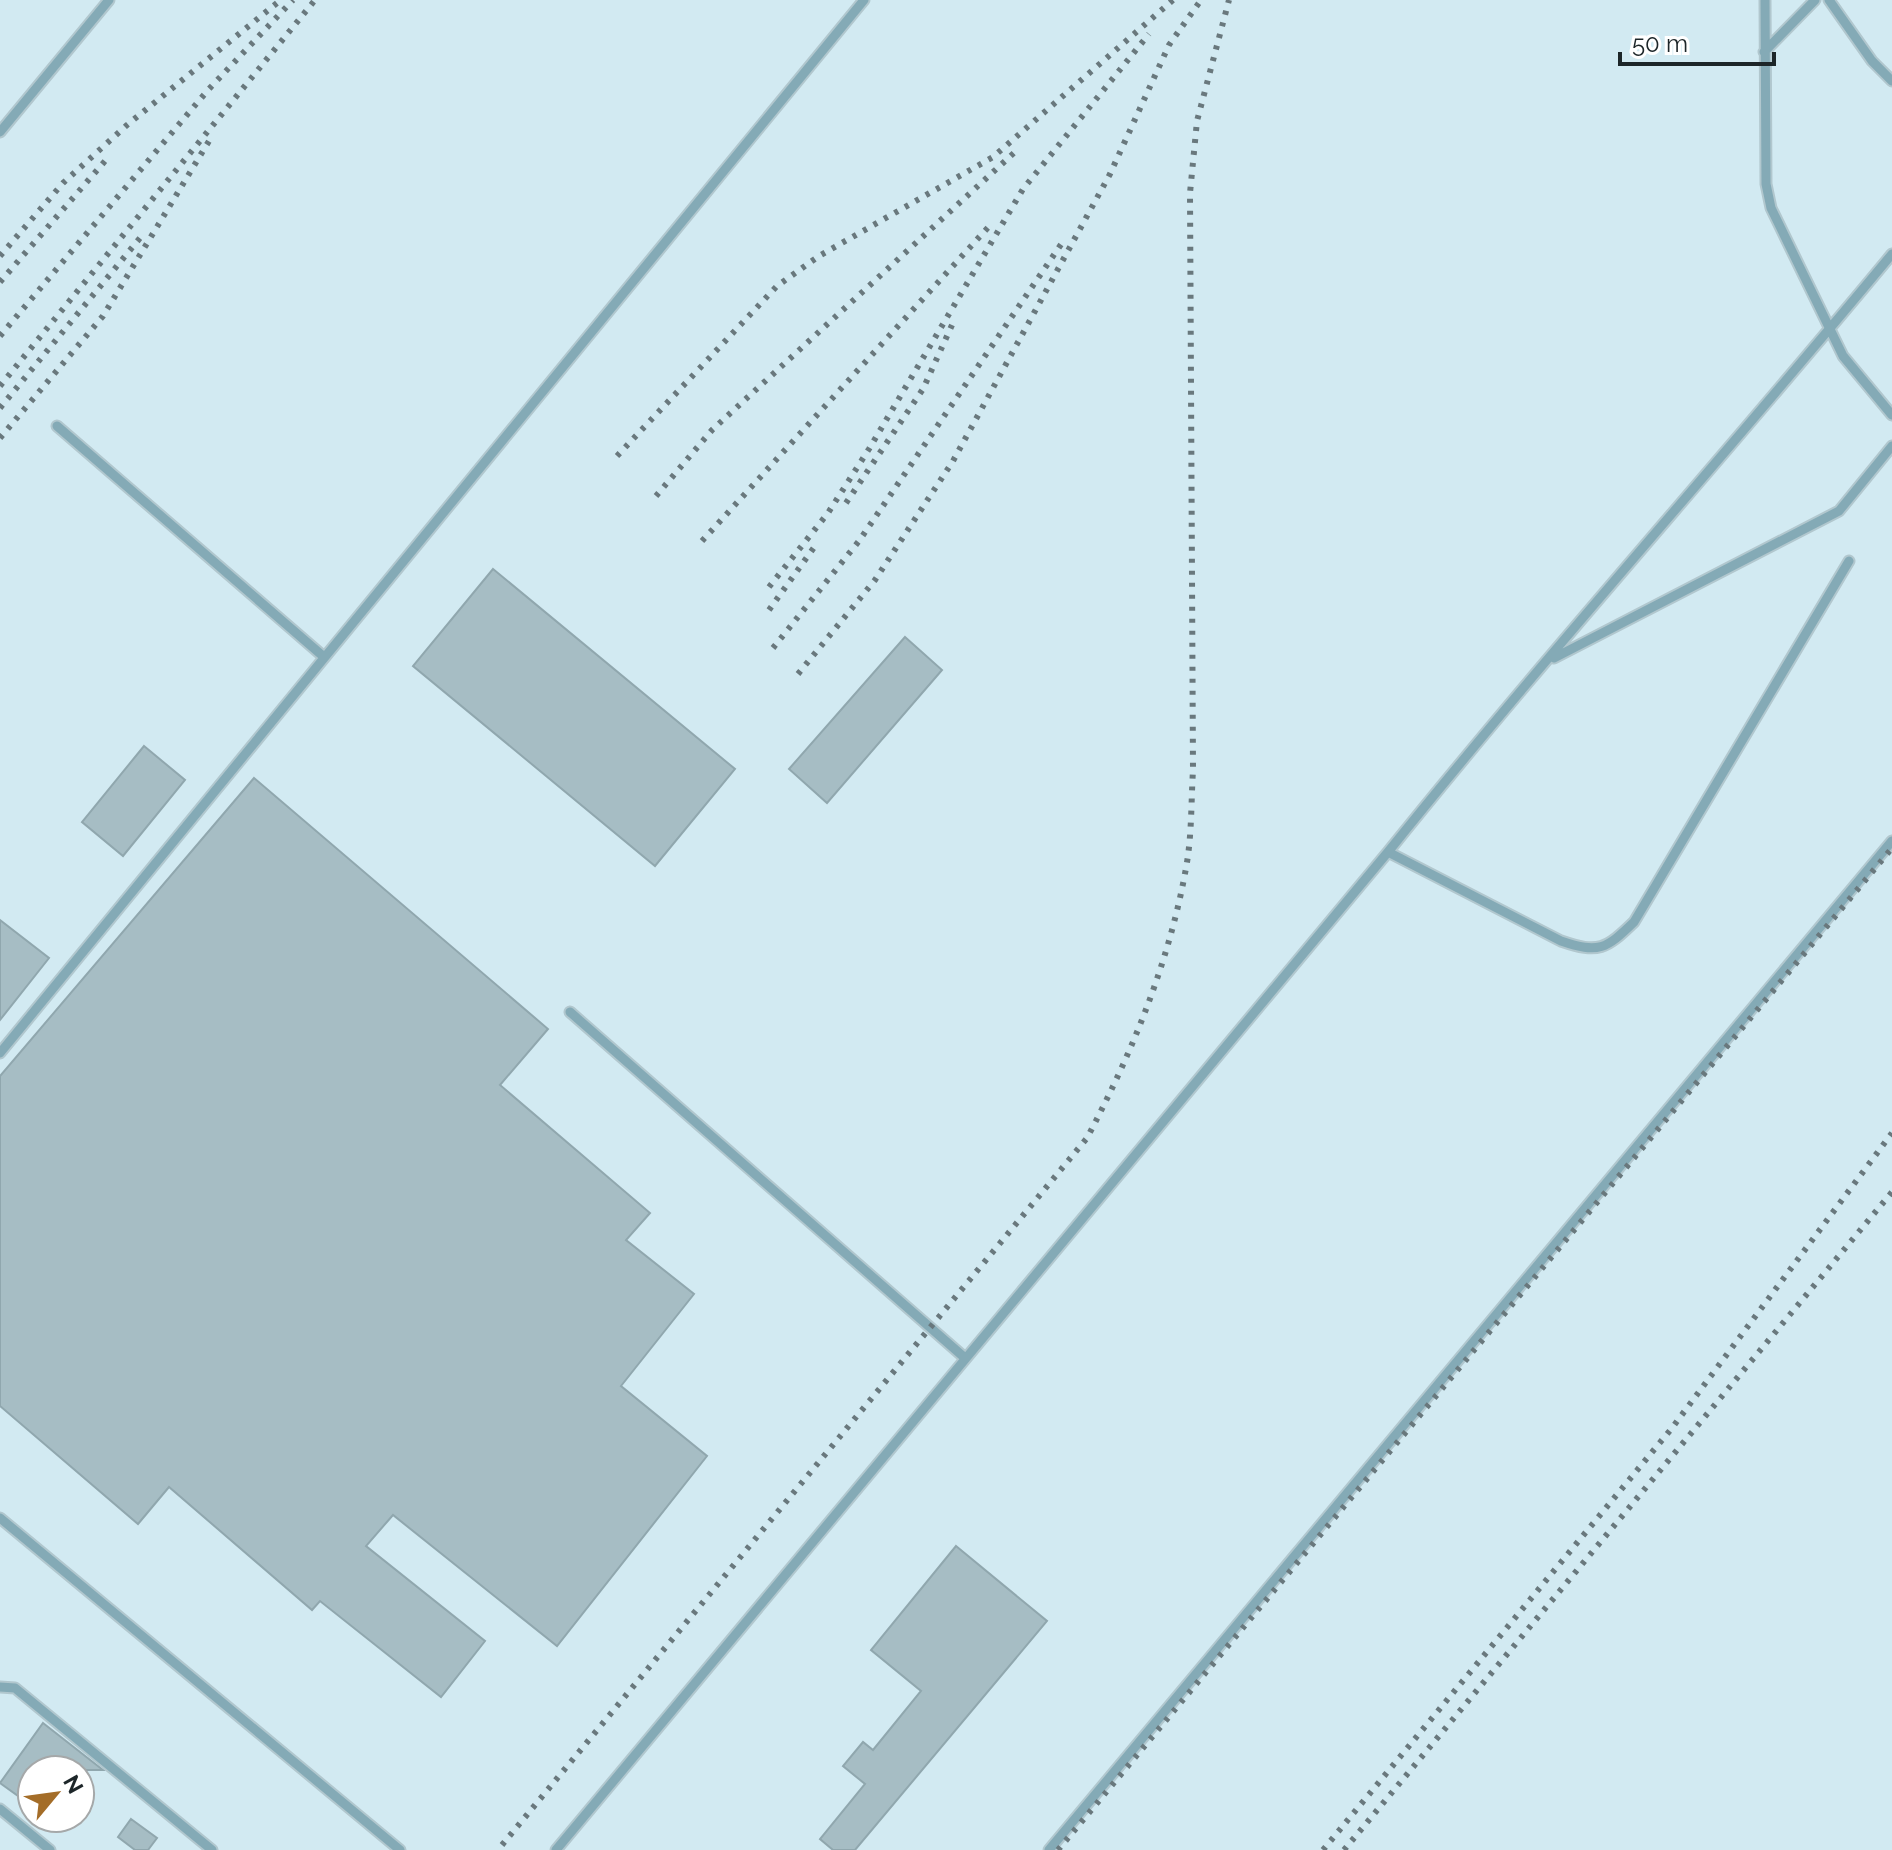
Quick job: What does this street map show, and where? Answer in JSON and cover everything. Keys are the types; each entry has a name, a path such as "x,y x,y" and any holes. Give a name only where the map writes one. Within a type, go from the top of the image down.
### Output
{"lane":[{"path":"0,132 109,0"},
{"path":"0,1053 864,0"},
{"path":"1765,0 1766,184 1771,208 1843,356 1892,415"},
{"path":"1764,52 1815,0"},
{"path":"1829,0 1872,61 1892,81"},
{"path":"556,1850 1388,852 1492,722 1547,662 1892,254"},
{"path":"57,426 324,657"},
{"path":"1547,662 1839,511 1892,446"},
{"path":"1388,852 1561,941 1590,951 1612,943 1634,922 1849,561"},
{"path":"1049,1850 1892,841"},
{"path":"570,1012 965,1358"},
{"path":"0,1518 400,1850"},
{"path":"0,1687 15,1688 212,1850"},
{"path":"0,1809 50,1850"}],"building":[{"path":"493,569 735,769 655,866 413,666"},
{"path":"905,637 942,670 827,803 789,769"},
{"path":"144,746 185,780 123,856 82,822"},
{"path":"254,778 548,1029 500,1085 650,1213 626,1240 694,1294 621,1386 707,1456 557,1646 393,1515 366,1546 485,1641 441,1697 320,1601 312,1610 169,1487 138,1524 0,1406 0,1076"},
{"path":"0,920 49,958 0,1020"},
{"path":"956,1546 1047,1621 855,1850 833,1850 820,1839 865,1784 843,1766 863,1742 873,1750 921,1691 871,1650"},
{"path":"43,1723 83,1754 21,1754"},
{"path":"16,1761 16,1794 0,1783"},
{"path":"131,1819 157,1838 148,1850 135,1850 118,1837"}],"railway":[{"path":"0,336 208,90 293,0"},
{"path":"0,386 315,0"},
{"path":"617,456 777,286 819,256 993,157 1173,0"},
{"path":"798,674 875,580 953,461 1110,174 1169,45 1201,0"},
{"path":"502,1845 1087,1138 1134,1040 1170,938 1189,844 1193,770 1190,193 1197,121 1229,0"},
{"path":"0,256 63,183 127,125 277,3"},
{"path":"769,587 828,513 869,449 1023,189 1149,34"},
{"path":"0,438 103,316 209,141"},
{"path":"656,496 712,430 1016,151"},
{"path":"0,282 105,161"},
{"path":"702,541 993,222"},
{"path":"0,408 140,238"},
{"path":"773,648 859,541 1064,240"},
{"path":"846,503 923,389 952,325"},
{"path":"769,610 818,542"},
{"path":"1058,1850 1892,848"},
{"path":"1323,1850 1672,1428 1892,1133"},
{"path":"1344,1850 1892,1192"}]}
